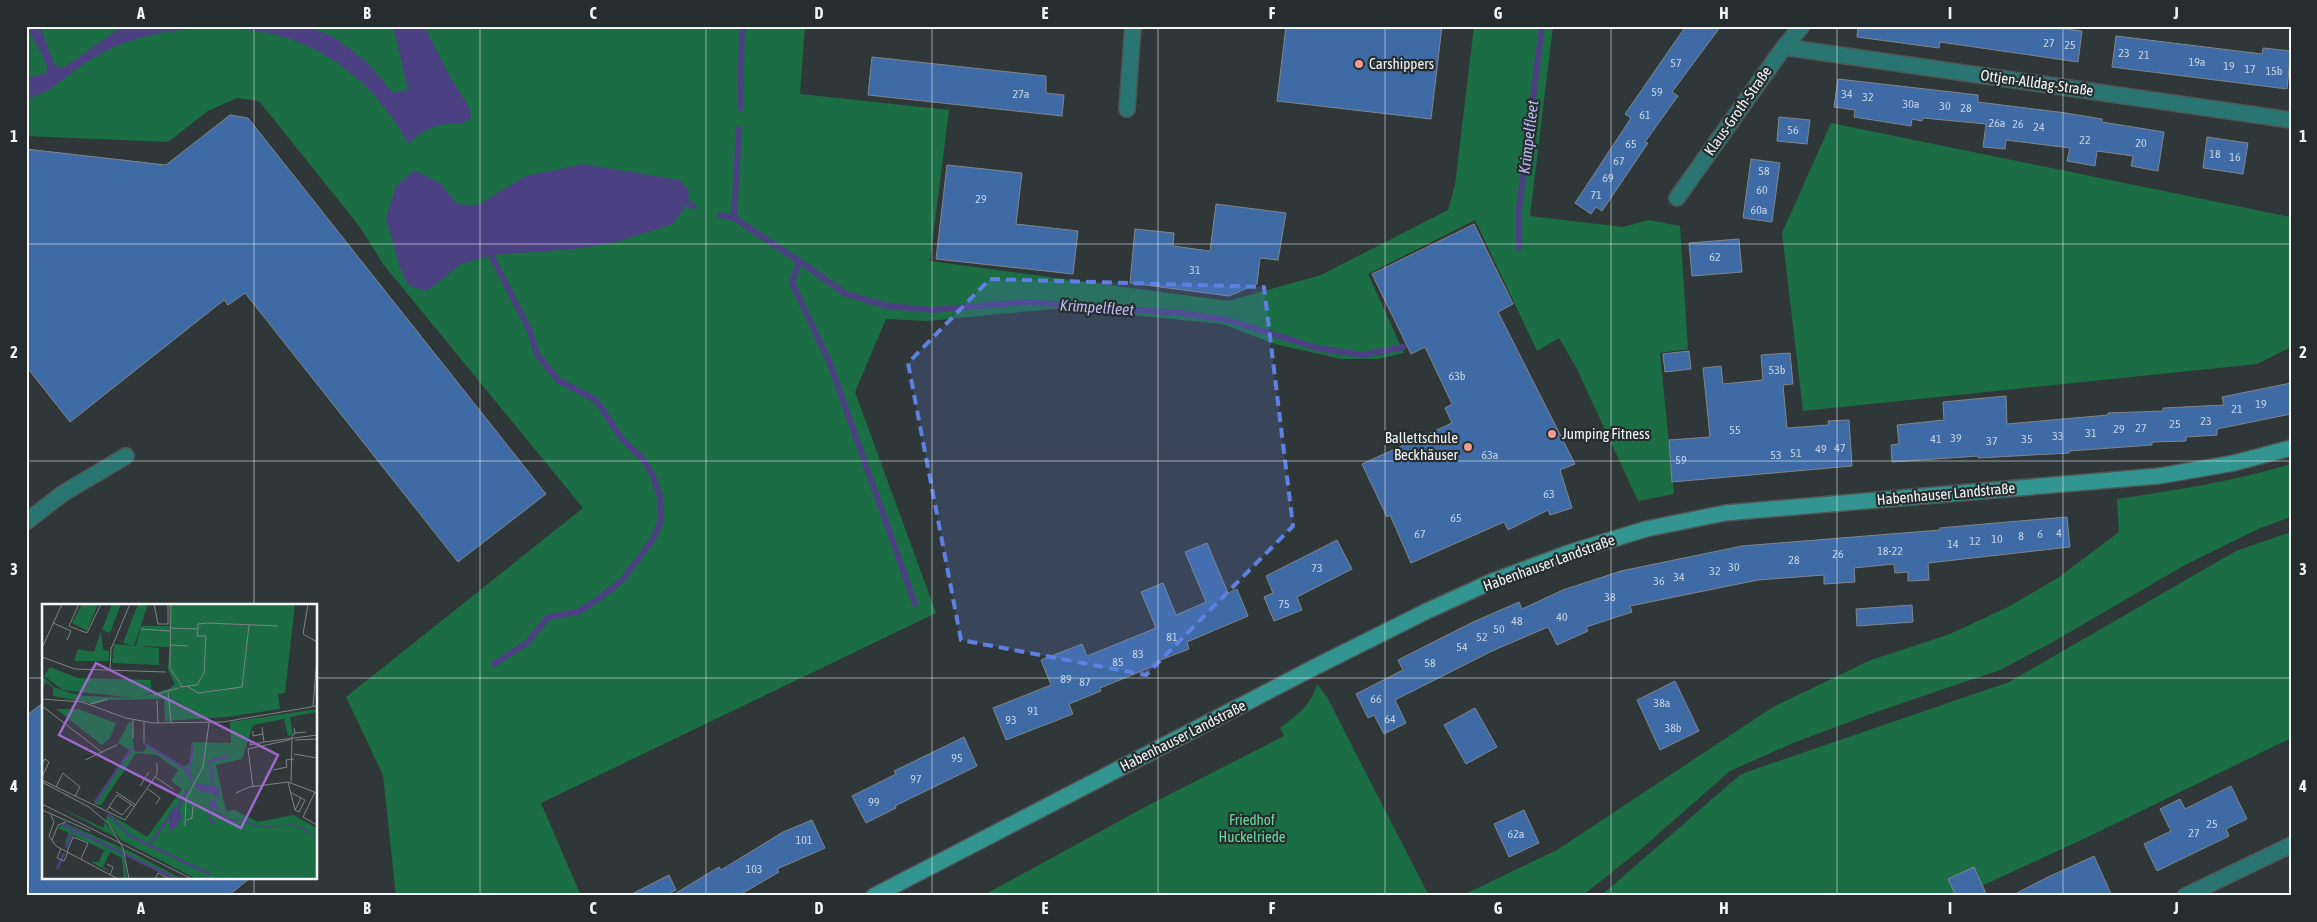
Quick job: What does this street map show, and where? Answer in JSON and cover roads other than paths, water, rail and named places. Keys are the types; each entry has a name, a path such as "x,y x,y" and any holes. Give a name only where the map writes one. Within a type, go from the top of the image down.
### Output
{"street":[{"path":"1127,109 1133,26"},
{"name":"Klaus-Groth-Straße","path":"1677,198 1784,47 1802,26"},
{"name":"Ottjen-Alldag-Straße","path":"1784,47 2291,120"},
{"name":"Habenhauser Landstraße","path":"874,896 1378,636 1493,581 1568,553 1646,529 1725,513 2160,476 2234,463 2291,448"},
{"path":"26,522 62,494 126,456"},
{"path":"2185,896 2291,845"}],"waterway":[{"path":"740,108 742,26"},
{"name":"Krimpelfleet","path":"1519,248 1519,208 1542,26"},
{"path":"734,218 739,129"},
{"path":"680,204 688,203 693,206"},
{"path":"720,215 734,218 799,261 792,283 829,361 915,604"},
{"path":"485,251 491,255 529,329 537,354 558,380 596,400 622,439 643,459 653,476 660,497 661,520 654,538 623,579 601,597 578,612 548,617 527,643 494,664"},
{"name":"Krimpelfleet","path":"799,261 846,294 888,306 932,310 1026,302 1180,313 1228,320 1317,348 1363,355 1403,347"}],"place":[{"name":"Carshippers","path":"1359,64"},
{"name":"Jumping Fitness","path":"1552,434"},
{"name":"Ballettschule Beckhäuser","path":"1468,447"}],"park label":[{"name":"Friedhof Huckelriede","path":"1252,828"}]}
